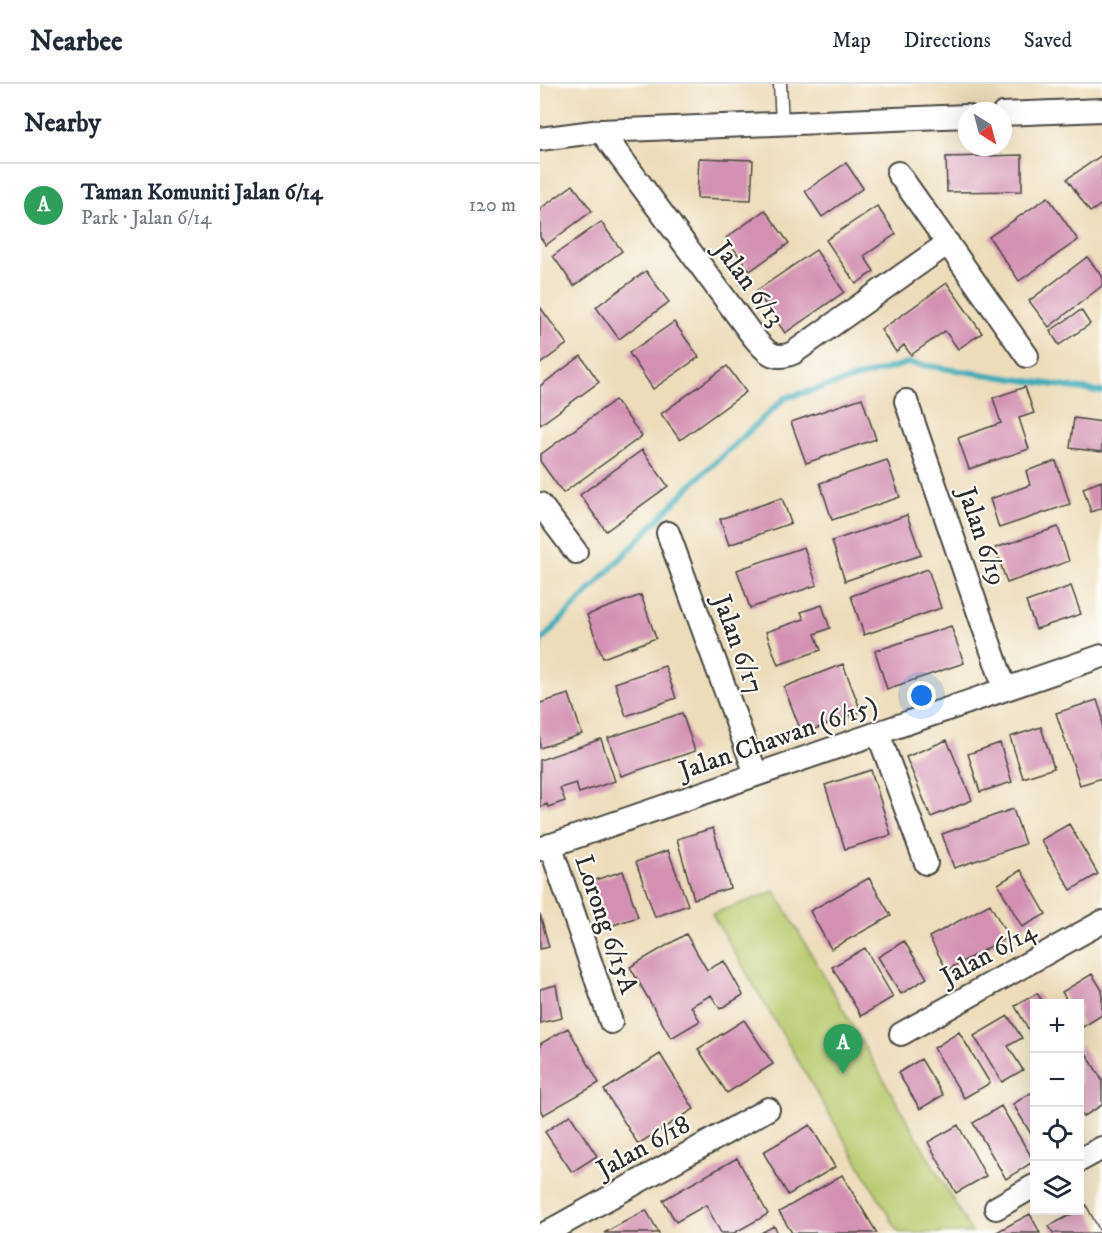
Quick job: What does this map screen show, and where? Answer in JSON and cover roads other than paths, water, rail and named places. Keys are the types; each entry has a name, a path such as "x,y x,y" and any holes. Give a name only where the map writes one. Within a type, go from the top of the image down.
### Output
{"street":[{"path":"1012,114 1102,110"},
{"path":"540,139 601,131 958,116"},
{"name":"Jalan 6/13","path":"601,131 752,335 769,354 777,357 793,353 948,243"},
{"path":"898,173 1028,356"},
{"name":"Jalan 6/19","path":"906,401 1005,689"},
{"path":"540,504 576,552"},
{"name":"Jalan 6/17","path":"668,533 756,774"},
{"name":"Jalan Chawan (6/15)","path":"545,847 1102,656"},
{"path":"878,733 926,863"},
{"name":"Lorong 6/15A","path":"545,847 611,1022"},
{"name":"Jalan 6/14","path":"901,1034 1102,922"},
{"name":"Jalan 6/18","path":"546,1233 768,1109"},
{"path":"1084,1158 1102,1148"},
{"path":"996,1208 1030,1189"}],"lane":[{"path":"780,84 782,123"}],"waterway":[{"path":"540,642 695,481 785,398 908,363 1102,392"}],"place":[{"name":"Taman Komuniti Jalan 6/14","path":"843,1074"}]}
